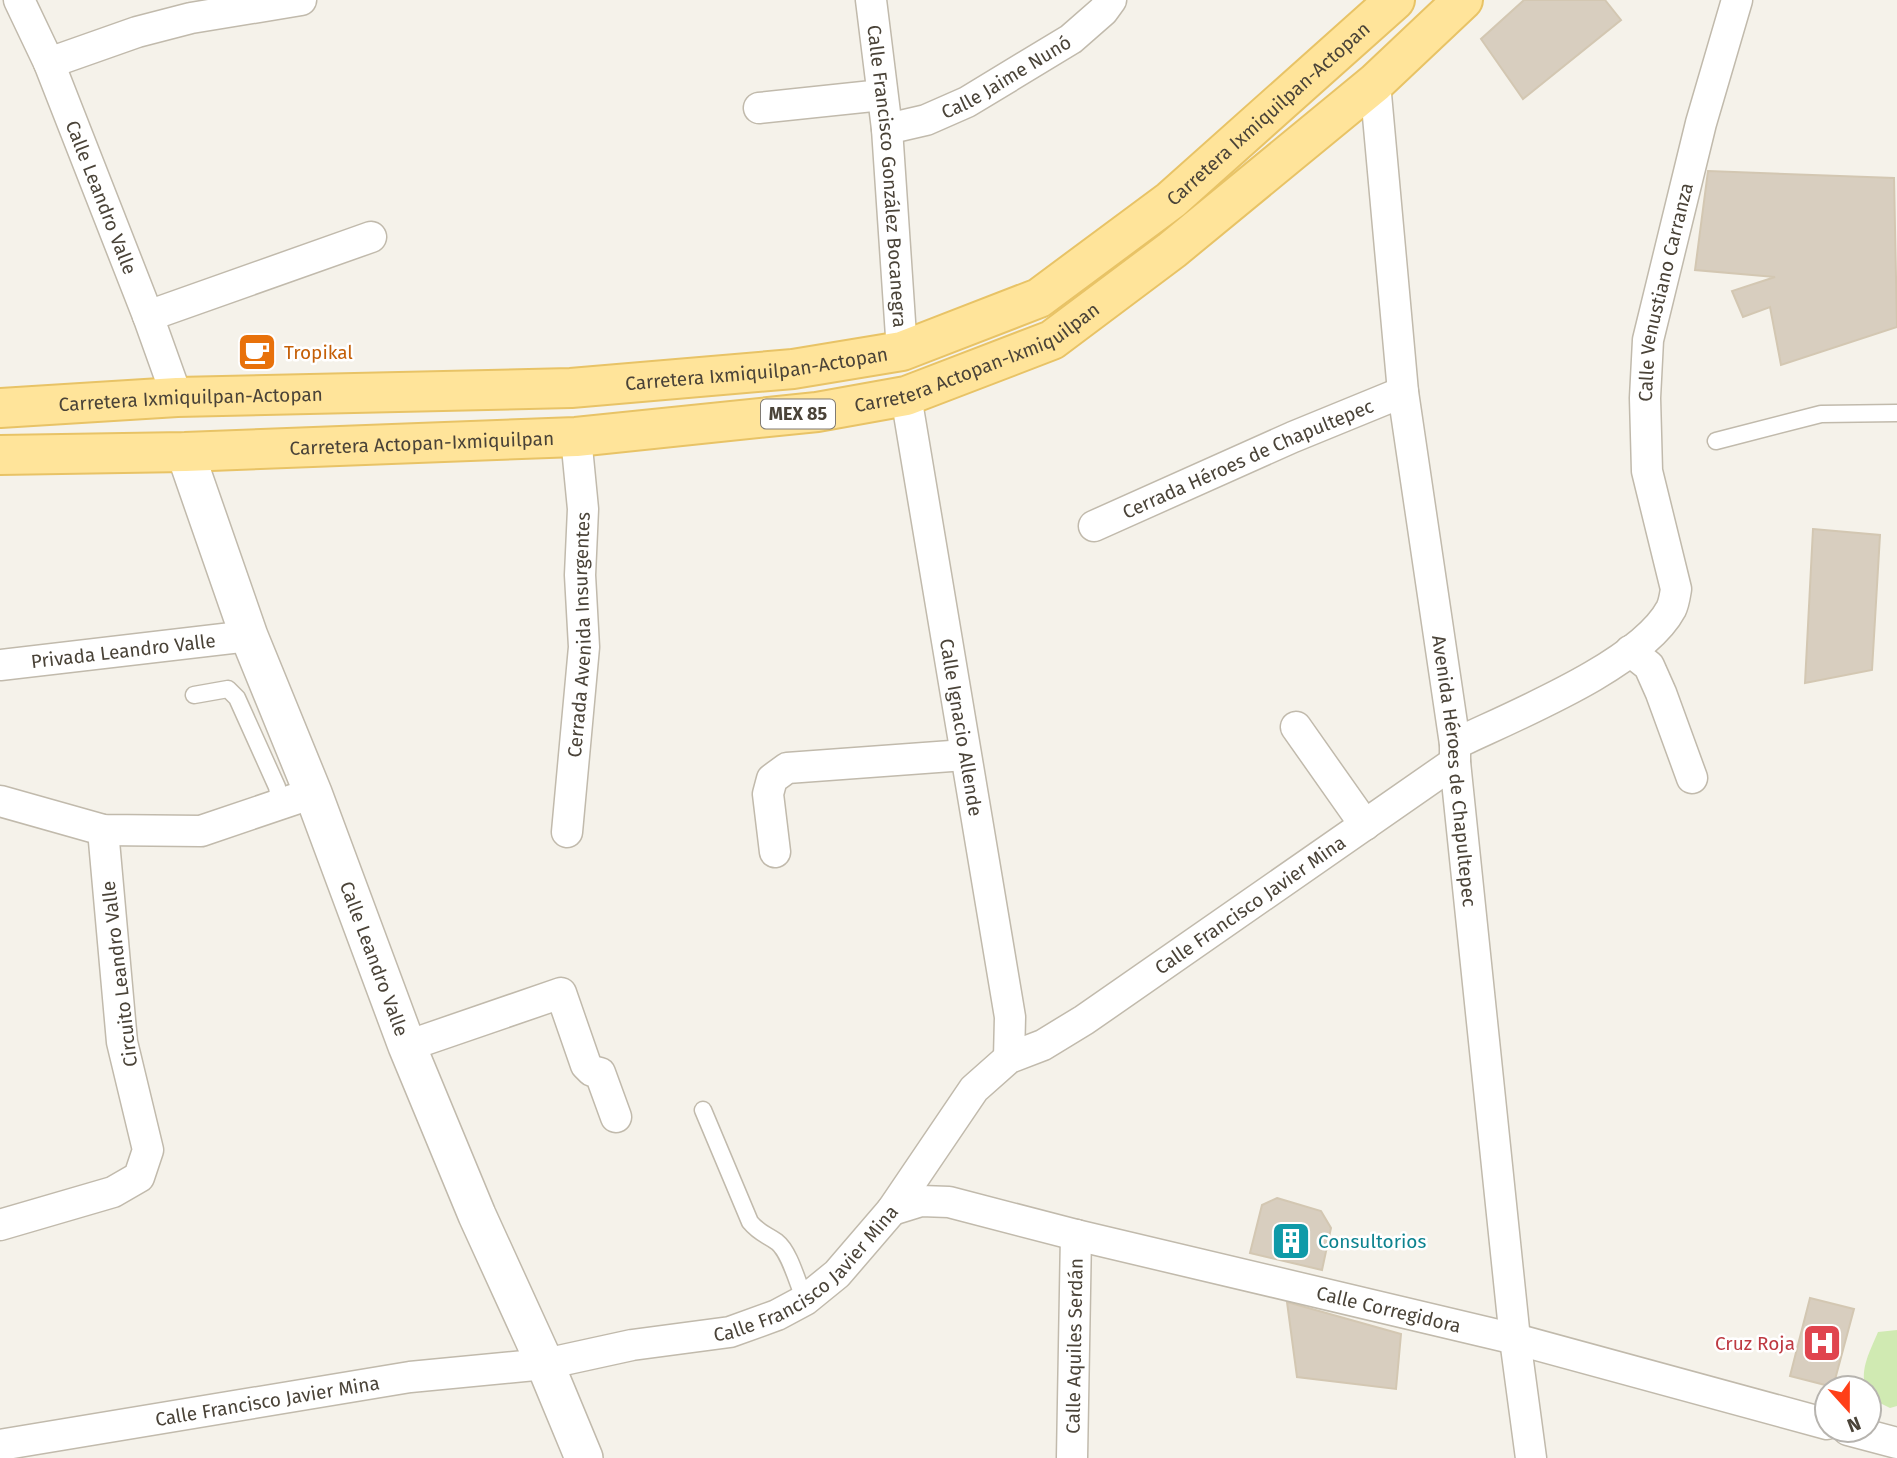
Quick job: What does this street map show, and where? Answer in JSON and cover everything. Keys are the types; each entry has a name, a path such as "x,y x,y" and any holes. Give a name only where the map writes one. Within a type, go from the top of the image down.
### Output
{"main road":[{"name":"Carretera Ixmiquilpan-Actopan","path":"0,408 177,397 571,388 793,369 902,351 1039,298 1171,200 1395,0"},
{"name":"Carretera Actopan-Ixmiquilpan","path":"0,455 186,452 576,437 817,412 906,396 1052,340 1172,250 1375,83 1463,0"}],"street":[{"name":"Calle Francisco González Bocanegra","path":"871,0 887,129 902,351"},
{"name":"Calle Jaime Nunó","path":"887,129 926,120 967,103 1072,39 1111,0"},
{"name":"Calle Venustiano Carranza","path":"1676,589 1647,471 1645,398 1648,341 1700,123 1737,0"},
{"path":"49,63 137,32 191,18 294,1"},
{"name":"Calle Leandro Valle","path":"13,4 49,63 177,397"},
{"name":"Avenida Héroes de Chapultepec","path":"1375,83 1403,392 1455,753 1515,1339 1531,1458"},
{"path":"760,108 882,95"},
{"path":"148,316 371,237"},
{"name":"Cerrada Héroes de Chapultepec","path":"1094,527 1403,392"},
{"name":"Calle Ignacio Allende","path":"906,396 1010,1017 1009,1058"},
{"name":"Cerrada Avenida Insurgentes","path":"567,832 584,647 580,575 583,509 576,437"},
{"name":"Calle Leandro Valle","path":"186,452 249,636 296,799 407,1046 477,1215 545,1364 584,1458"},
{"name":"Calle Francisco Javier Mina","path":"0,1446 410,1377 545,1364 632,1345 730,1332 777,1315 805,1300 837,1275 892,1210 974,1090 1009,1058 1044,1045 1084,1020 1366,825 1455,753 1588,679 1630,652 1659,626 1673,607 1676,589"},
{"name":"Privada Leandro Valle","path":"0,665 249,636"},
{"path":"1630,652 1649,666 1692,778"},
{"path":"1296,727 1366,825"},
{"path":"775,852 768,794 772,779 787,768 965,755"},
{"path":"0,801 103,830 201,831 296,799"},
{"name":"Circuito Leandro Valle","path":"0,1225 113,1192 139,1177 148,1150 122,1042 103,830"},
{"path":"407,1046 561,993 586,1065 592,1071 600,1073 616,1117"},
{"path":"933,1149 935,1177 949,1202"},
{"name":"Calle Corregidora","path":"892,1210 920,1201 949,1202 1076,1235 1515,1339 1813,1420"},
{"name":"Calle Aquiles Serdán","path":"1072,1458 1076,1235"}],"lane":[{"path":"1716,441 1821,414 1897,413"},
{"path":"194,695 228,689 237,698 277,786 296,799"},
{"path":"703,1110 750,1222 759,1233 778,1243 785,1252 805,1300"}],"green space":[{"path":"1897,1330 1897,1406 1890,1408 1883,1404 1883,1374 1864,1374 1878,1332"}],"building":[{"path":"1524,0 1605,0 1621,20 1523,99 1481,39"},
{"path":"1708,171 1894,178 1897,327 1781,365 1770,307 1743,317 1732,291 1775,277 1695,270"},
{"path":"1813,529 1880,535 1872,670 1805,683"},
{"name":"Consultorios","path":"1277,1198 1321,1211 1331,1228 1322,1270 1250,1253 1262,1205"},
{"name":"Cruz Roja","path":"1810,1298 1854,1309 1836,1374 1813,1374 1813,1382 1790,1376"},
{"path":"1287,1302 1401,1334 1396,1389 1297,1377"}],"place":[{"name":"Tropikal","path":"257,352"},
{"name":"Consultorios","path":"1291,1241"},
{"name":"Cruz Roja","path":"1822,1343"}]}
